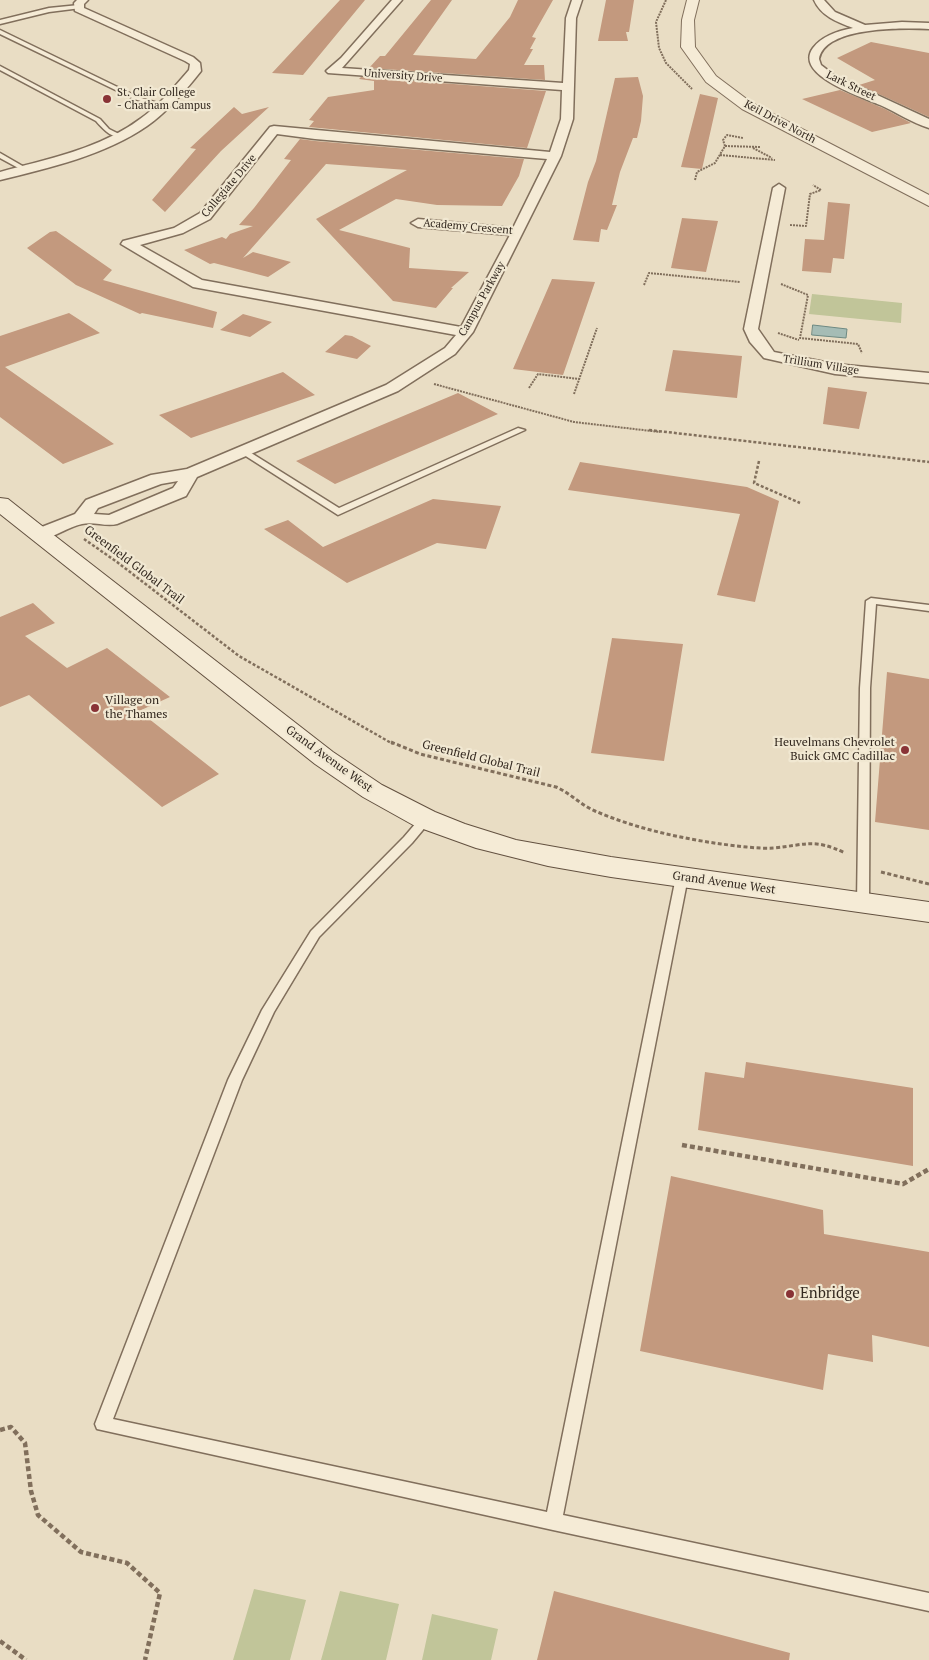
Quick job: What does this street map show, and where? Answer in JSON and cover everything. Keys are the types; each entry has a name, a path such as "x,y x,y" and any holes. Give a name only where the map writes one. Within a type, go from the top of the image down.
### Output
{"main road":[{"name":"Keil Drive North","path":"693,0 688,20 688,47 710,80 748,106 929,201"},
{"name":"Grand Avenue West","path":"0,504 52,530 268,715 349,776 386,799 426,819 481,840 521,852 929,912"}],"street":[{"name":"University Drive","path":"397,0 345,60 332,71 569,87"},
{"name":"Campus Parkway","path":"52,530 81,518 111,520 180,492 191,474 392,388 450,351 466,332 555,156 566,118 571,18 577,0"},
{"path":"819,0 821,7 829,13 864,29"},
{"path":"0,176 73,155 120,136 145,122 195,71 195,62 83,12 81,4"},
{"name":"Lark Street","path":"929,26 864,29 832,37 820,45 814,60 816,66 833,78 929,124"},
{"name":"Collegiate Drive","path":"466,332 198,284 128,244 187,228 197,222 247,165 274,130 555,156"},
{"name":"Trillium Village","path":"779,188 751,329 758,342 769,355 782,359 835,369 929,378"},
{"name":"Academy Crescent","path":"418,223 518,232"}],"lane":[{"path":"0,22 81,4"},
{"path":"0,32 136,98 161,105"},
{"path":"0,68 98,120 106,130 120,136"},
{"path":"0,155 24,169"},
{"path":"245,452 338,512 521,430"},
{"path":"863,903 865,688 870,600 929,608"},
{"path":"426,819 408,840 315,934 268,1010 235,1080 103,1424 929,1602"},
{"path":"553,1522 682,877"}],"path":[{"path":"725,146 722,140 727,135 744,138"},
{"path":"725,146 760,147"},
{"path":"695,180 697,172 715,163 725,146"},
{"path":"720,155 775,160 752,148"},
{"path":"784,224 806,226 810,194 821,190 813,185"},
{"path":"644,285 649,273 744,282"},
{"path":"775,282 808,294 800,338 858,344 863,358"},
{"path":"574,394 597,328"},
{"path":"529,388 538,374 579,380"},
{"path":"410,377 574,422 929,462"},
{"path":"759,461 754,483 800,503"},
{"name":"Greenfield Global Trail","path":"52,530 104,552 239,656 394,744 501,776 556,787 568,792 592,810 625,823 717,844 774,848 806,842 819,844 833,847 893,876 929,884"},
{"path":"682,1145 902,1184 929,1169"},
{"path":"0,1430 11,1427 25,1443 31,1491 38,1515 81,1552 127,1563 160,1593 145,1660"},
{"path":"0,1641 26,1660"}],"green space":[{"path":"812,294 902,303 901,323 809,314"},
{"path":"254,1589 306,1600 290,1660 233,1660"},
{"path":"340,1591 399,1604 386,1660 321,1660"},
{"path":"432,1614 498,1629 491,1660 422,1660"}],"water":[{"path":"813,325 847,329 846,338 812,335"}],"building":[{"path":"340,0 365,0 303,75 272,73"},
{"path":"431,0 452,0 413,55 476,59 510,17 518,0 553,0 532,37 536,38 530,49 533,49 524,65 544,65 545,80 369,68 380,56 385,56"},
{"path":"606,0 634,0 629,32 626,32 628,41 598,41"},
{"path":"871,42 929,53 929,117 859,85 875,80 837,58"},
{"path":"361,77 546,91 527,148 309,127 314,121 309,120 328,97 374,90 374,81 359,79"},
{"path":"638,77 643,96 641,121 637,138 633,138 620,172 612,205 617,205 607,230 601,229 599,242 573,240 588,182 596,161 615,78"},
{"path":"840,90 885,109 911,123 872,132 802,99"},
{"path":"700,94 718,98 702,169 681,167"},
{"path":"234,107 242,114 269,107 221,151 165,212 152,200 196,149 190,148"},
{"path":"300,139 524,159 519,176 502,206 437,205 396,199 339,230 410,248 409,268 469,272 451,288 453,288 436,308 393,301 316,219 407,170 326,164 243,258 253,252 291,262 268,277 214,263 210,264 184,250 222,237 226,239 230,234 253,226 239,225 291,160 284,159"},
{"path":"828,202 850,204 844,259 833,258 831,273 802,271 805,239 824,240"},
{"path":"682,218 718,221 706,272 671,268"},
{"path":"56,231 112,270 103,280 217,312 213,328 140,314 76,285 27,248 50,232"},
{"path":"552,279 595,282 563,375 513,369"},
{"path":"69,313 100,333 5,367 114,444 63,464 0,417 0,336"},
{"path":"243,314 272,322 250,337 220,330"},
{"path":"345,335 352,336 371,346 357,359 325,352"},
{"path":"673,350 742,356 737,398 665,391"},
{"path":"283,372 315,395 191,438 159,415"},
{"path":"828,387 867,392 859,429 823,424"},
{"path":"458,393 498,414 335,484 296,461"},
{"path":"580,462 747,487 779,501 755,602 717,595 740,514 568,490"},
{"path":"433,499 501,506 486,549 437,543 347,583 264,529 288,520 323,547"},
{"name":"Village on the Thames","path":"33,603 55,623 25,636 67,668 107,648 170,697 139,711 219,774 162,807 29,695 0,707 0,617"},
{"path":"612,638 683,644 664,761 591,753"},
{"name":"Heuvelmans Chevrolet Buick GMC Cadillac","path":"887,672 929,679 929,830 875,822"},
{"path":"746,1062 913,1088 913,1166 698,1130 705,1072 744,1078"},
{"name":"Enbridge","path":"671,1176 823,1210 824,1234 929,1252 929,1347 872,1335 873,1362 828,1354 823,1390 640,1351"},
{"path":"554,1591 790,1653 789,1660 537,1660"}],"place":[{"name":"St. Clair College - Chatham Campus","path":"107,99"},
{"name":"Village on the Thames","path":"95,708"},
{"name":"Heuvelmans Chevrolet Buick GMC Cadillac","path":"905,750"},
{"name":"Enbridge","path":"790,1294"}]}
